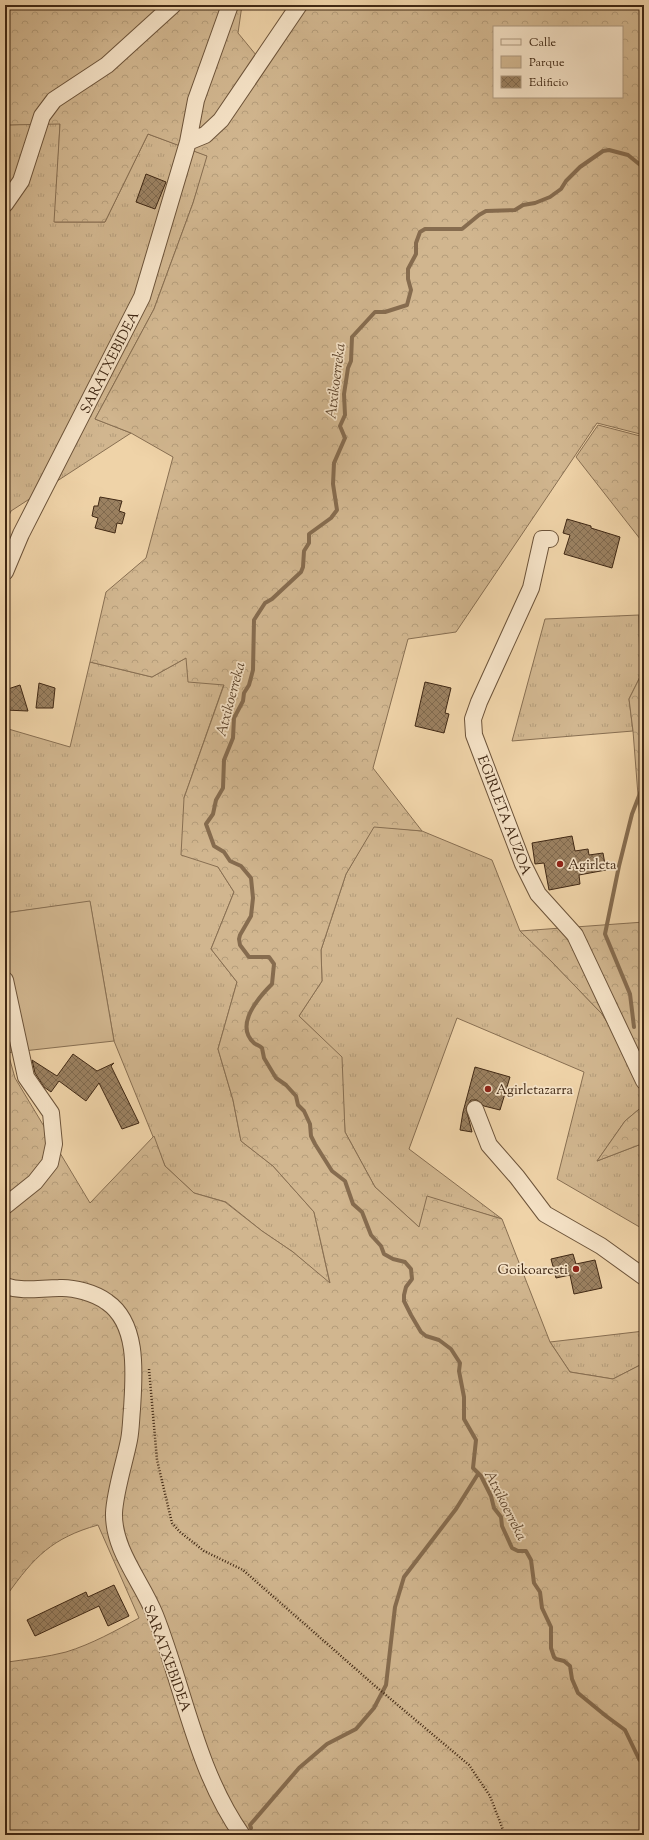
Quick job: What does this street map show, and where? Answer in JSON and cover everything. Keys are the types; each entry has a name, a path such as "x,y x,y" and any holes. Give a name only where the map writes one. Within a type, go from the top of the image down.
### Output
{"street":[{"path":"5,204 21,181 42,116 54,100 107,65 173,5"},
{"name":"SARATXEBIDEA","path":"5,572 21,534 142,297 188,142 196,100 230,5"},
{"path":"188,142 205,134 221,120 299,5"},
{"name":"EGIRLETA AUZOA","path":"550,539 542,539 531,588 479,702 473,719 474,736 522,864 538,894 575,935 644,1081"},
{"path":"5,980 26,1077 51,1113 54,1144 50,1163 35,1182 5,1206"},
{"path":"475,1109 489,1145 517,1177 545,1214 601,1246 644,1277"},
{"name":"SARATXEBIDEA","path":"5,1286 28,1290 60,1288 88,1293 107,1302 122,1318 130,1340 134,1376 130,1438 114,1512 115,1530 123,1552 155,1614 212,1783 227,1814 242,1835"}],"path":[{"path":"148,1364 157,1460 172,1523 180,1532 204,1552 243,1570 374,1685 469,1765 490,1796 505,1835"}],"green space":[{"path":"5,5 242,5 238,33 261,61 306,5 644,5 644,435 597,423 456,632 408,639 373,768 422,831 374,827 346,874 321,950 322,981 299,1016 342,1057 345,1132 375,1187 419,1227 427,1196 502,1219 550,1342 570,1372 613,1379 644,1363 644,1835 5,1835 5,1053 8,1053 15,1078 90,1203 154,1136 165,1166 194,1193 225,1202 262,1231 293,1252 330,1283 314,1212 273,1166 241,1141 233,1100 218,1049 237,982 211,949 234,892 218,867 181,855 184,798 224,685 188,682 186,658 152,677 90,662 106,592 146,558 173,457 131,433 95,419 154,309 193,203 207,156 148,134 105,222 54,222 60,124 5,125","holes":["98,1525 139,1618 76,1649 52,1655 8,1662 7,1595 26,1570 45,1551 68,1536 82,1530"]},
{"path":"60,123 55,222 105,222 148,134 208,156 193,203 154,309 95,419 131,433 11,511 5,524 5,125"},
{"path":"598,425 644,437 644,544 576,457"},
{"path":"644,614 644,872 633,731 629,699 640,677 639,615"},
{"path":"639,615 640,677 629,699 633,731 512,741 545,619"},
{"path":"186,658 224,684 184,798 218,867 234,892 211,949 237,982 218,1049 233,1100 241,1141 273,1166 314,1212 330,1284 293,1252 262,1231 226,1202 194,1193 165,1166 114,1041 90,902 5,913 5,728 70,747 90,662 152,677"},
{"path":"374,826 422,831 492,860 520,931 602,1014 644,1081 644,1105 625,1121 597,1161 644,1143 643,1229 557,1179 584,1072 457,1018 409,1149 502,1219 428,1197 419,1227 375,1187 345,1132 341,1057 299,1016 322,981 321,950 346,874"},
{"path":"90,901 114,1041 5,1053 5,913"},
{"path":"644,922 644,1081 602,1014 520,931"},
{"path":"644,1105 644,1143 597,1161 625,1121"},
{"path":"644,1331 644,1363 613,1379 570,1372 550,1342"}],"building":[{"path":"146,174 166,182 155,209 136,202"},
{"path":"100,497 122,501 119,511 125,513 122,524 117,523 115,533 95,528 98,518 92,516 94,506 98,506"},
{"path":"567,519 620,537 612,568 564,554 570,535 563,533"},
{"path":"425,682 451,688 445,713 449,714 444,733 415,726"},
{"path":"39,683 55,688 53,708 36,708"},
{"path":"20,685 28,711 5,710 5,690"},
{"name":"Agirleta","path":"572,836 575,851 588,849 589,855 603,853 606,870 579,875 580,884 549,890 544,863 535,864 532,843"},
{"path":"73,1054 97,1071 114,1063 111,1066 139,1123 122,1129 99,1083 86,1101 59,1081 51,1092 44,1087 35,1073 32,1060 57,1076"},
{"name":"Agirletazarra","path":"475,1067 510,1077 500,1110 484,1106 477,1100 471,1100 466,1108 472,1132 460,1130 463,1112"},
{"name":"Goikoaresti","path":"573,1254 576,1264 595,1260 602,1288 574,1294 570,1275 556,1278 551,1259"},
{"path":"114,1585 129,1616 108,1626 99,1606 35,1636 27,1620 86,1592 88,1597"}],"waterway":[{"name":"Atxikoerreka","path":"644,168 628,155 609,150 603,151 580,167 566,181 561,189 550,197 535,203 523,205 515,210 486,211 462,229 425,229 420,232 416,243 416,254 408,269 408,279 411,290 407,305 385,312 375,312 352,337 351,361 348,368 344,394 345,415 340,426 345,438 334,463 333,484 337,510 331,518 309,534 309,543 304,551 303,567 301,572 272,599 265,603 254,620 253,670 249,685 244,693 243,701 234,718 233,738 224,760 223,788 216,800 213,814 206,824 214,846 224,852 230,861 241,866 251,878 253,898 251,916 240,935 240,945 249,957 269,957 274,964 272,984 255,1004 247,1020 248,1036 254,1043 262,1048 264,1058 276,1078 286,1085 296,1096 298,1105 304,1111 310,1124 311,1136 315,1144 332,1171 345,1181 353,1204 362,1212 371,1235 381,1246 384,1254 393,1259 405,1262 411,1269 412,1279 406,1287 404,1301 421,1332 426,1336 439,1340 451,1349 460,1363 459,1371 464,1397 464,1419 476,1440 473,1468 481,1476 491,1496 494,1508 501,1517 502,1526 512,1548 518,1551 526,1551 531,1560 534,1583 540,1592 542,1608 551,1627 551,1648 554,1657 564,1661 570,1666 572,1679 578,1693 625,1730 639,1759 644,1765"},
{"path":"634,1027 630,994 605,934 619,866 632,814 644,783"},
{"path":"251,1828 250,1825 299,1768 327,1744 356,1729 374,1708 386,1685 395,1607 404,1577 456,1509 478,1474"}],"place":[{"name":"Agirleta","path":"560,864"},
{"name":"Agirletazarra","path":"488,1089"},
{"name":"Goikoaresti","path":"576,1269"}]}
